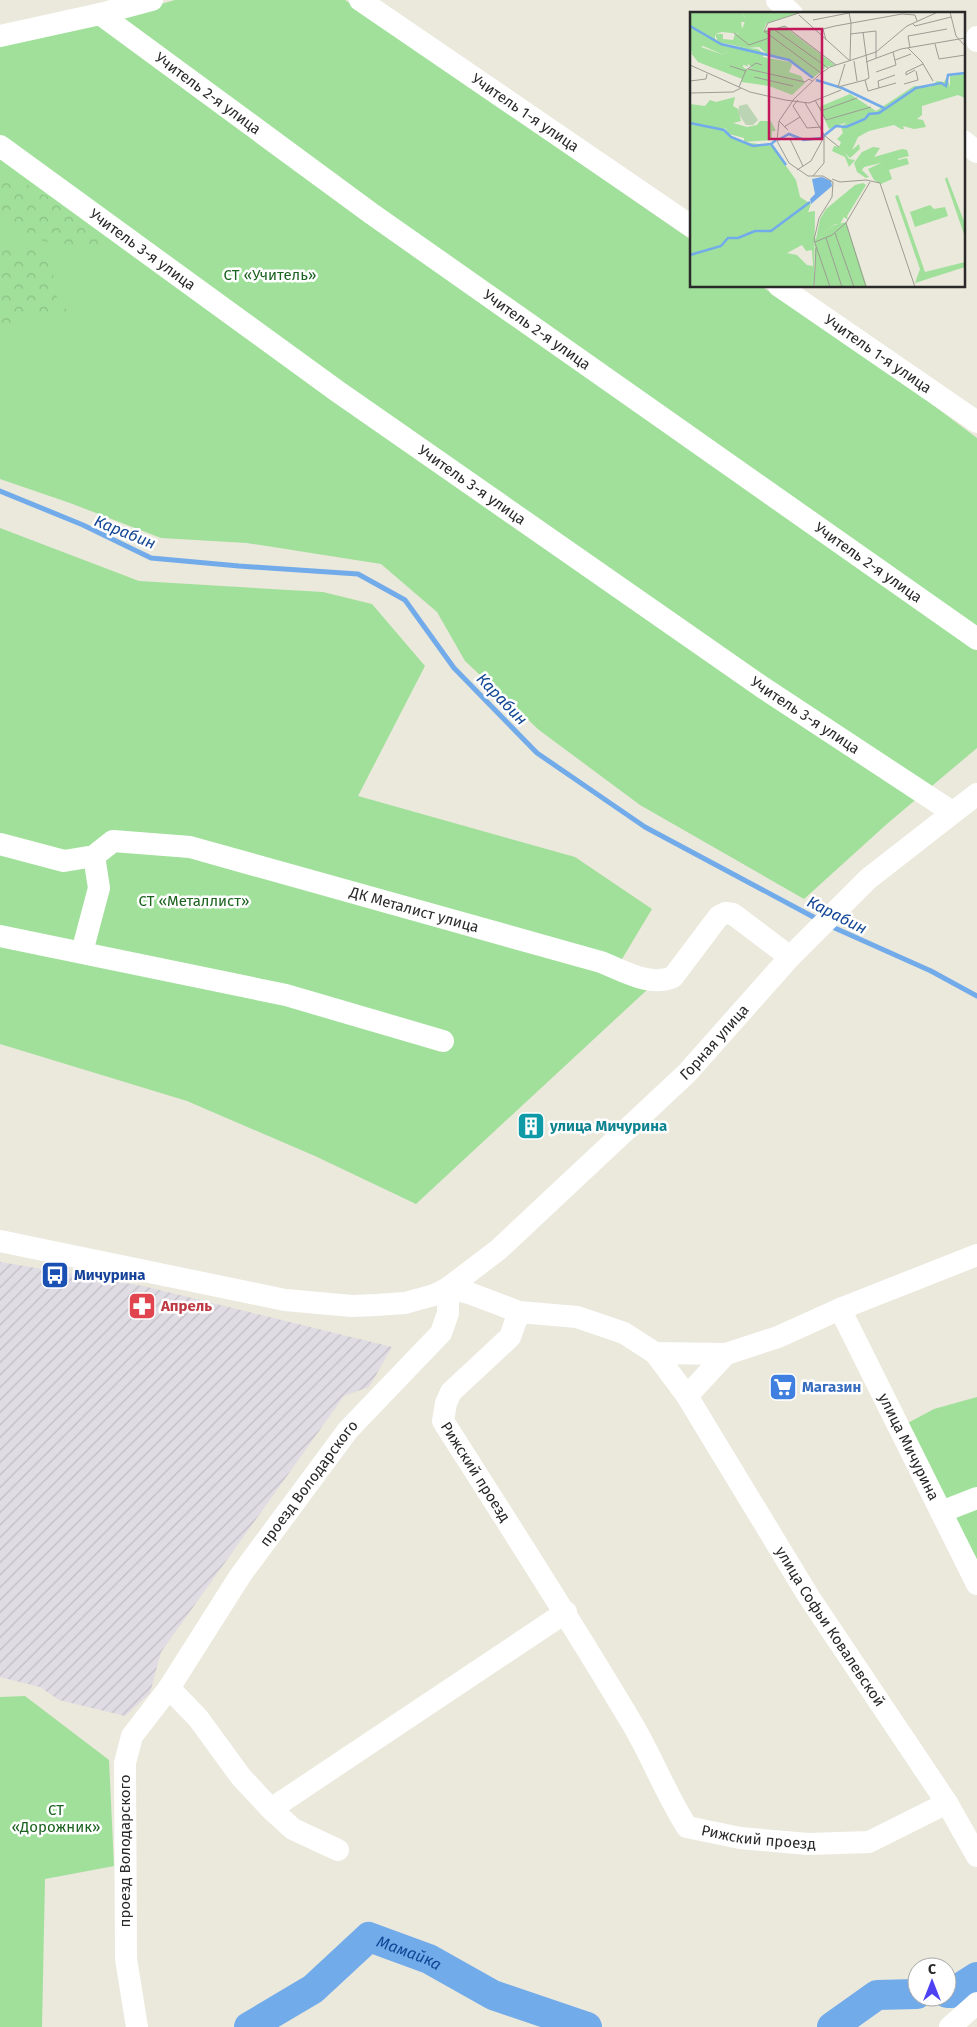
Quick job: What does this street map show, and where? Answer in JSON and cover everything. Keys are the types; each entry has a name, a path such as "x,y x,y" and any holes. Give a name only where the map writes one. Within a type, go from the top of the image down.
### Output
{"street":[{"path":"0,36 100,14 152,0"},
{"name":"Учитель 1-я улица","path":"360,0 690,225"},
{"path":"777,0 790,12"},
{"name":"Учитель 2-я улица","path":"100,14 372,214 977,639"},
{"path":"964,142 977,152"},
{"name":"Учитель 3-я улица","path":"5,154 345,397 762,687 952,812"},
{"name":"Учитель 1-я улица","path":"781,288 977,422"},
{"name":"Горная улица","path":"448,1288 498,1250 687,1073 811,934 868,879 977,794"},
{"name":"ДК Металист улица","path":"0,844 64,861 94,856 113,841 190,847 592,960 652,981 664,981 673,977 719,916 725,913 732,914 790,957"},
{"path":"82,952 99,888 94,856"},
{"path":"0,936 286,995 443,1041"},
{"path":"0,1241 285,1300 352,1306 376,1305 422,1300 448,1288 469,1293 519,1312 577,1317 624,1333 655,1353 726,1354 778,1336 840,1309 977,1255"},
{"name":"проезд Володарского","path":"137,2027 126,1959 125,1763 132,1736 169,1688 240,1576 348,1430 441,1333 448,1314 448,1288"},
{"name":"улица Мичурина","path":"840,1309 977,1584"},
{"name":"Рижский проезд","path":"519,1312 510,1337 451,1392 446,1402 443,1420 566,1612 636,1728 652,1764 687,1827 740,1838 808,1844 869,1842 947,1803"},
{"name":"улица Софьи Ковалевской","path":"655,1353 687,1396 809,1597 947,1803 977,1856"},
{"path":"687,1396 726,1354"},
{"path":"941,1512 977,1498"},
{"path":"271,1809 566,1612"},
{"path":"169,1688 198,1718 240,1777 271,1809 293,1829 338,1850"},
{"path":"950,2027 977,2003"}],"shaded area":[{"path":"0,1262 143,1286 392,1347 369,1387 344,1396 161,1652 150,1693 125,1716 59,1700 40,1687 0,1677"}],"green space":[{"name":"СТ «Учитель»","path":"175,0 345,0 690,239 690,288 764,288 874,361 977,438 977,748 888,823 804,899 640,805 539,730 465,661 437,612 381,564 247,543 161,538 70,503 0,479 0,41 115,17"},
{"path":"11,174 42,194 67,204 77,218 96,231 101,240 101,246 95,248 46,242 23,232 4,213 0,213 0,175"},
{"path":"0,243 24,247 44,257 49,263 53,274 56,295 66,308 69,318 33,316 0,335"},
{"name":"СТ «Металлист»","path":"0,528 139,581 323,592 372,604 425,666 358,796 575,857 652,909 613,974 649,988 416,1204 315,1156 187,1101 0,1044"},
{"path":"977,1397 977,1571 904,1425 934,1409"},
{"name":"СТ «Дорожник»","path":"25,1696 109,1760 114,1866 45,1879 42,2027 0,2027 0,1697"}],"waterway":[{"name":"Карабин","path":"0,491 83,525 151,558 358,574 405,600 454,668 537,753 645,827 819,920"},
{"name":"Карабин","path":"828,925 931,971 977,996"},
{"name":"Мамайка","path":"249,2027 313,1989 369,1937 429,1959 493,1995 587,2027"},
{"name":"Мамайка","path":"957,1990 977,1977"},
{"name":"Мамайка","path":"832,2027 877,1995 907,1994"}],"place":[{"name":"улица Мичурина","path":"531,1126"},
{"name":"Мичурина","path":"55,1275"},
{"name":"Апрель","path":"142,1306"},
{"name":"Магазин","path":"783,1387"}]}
